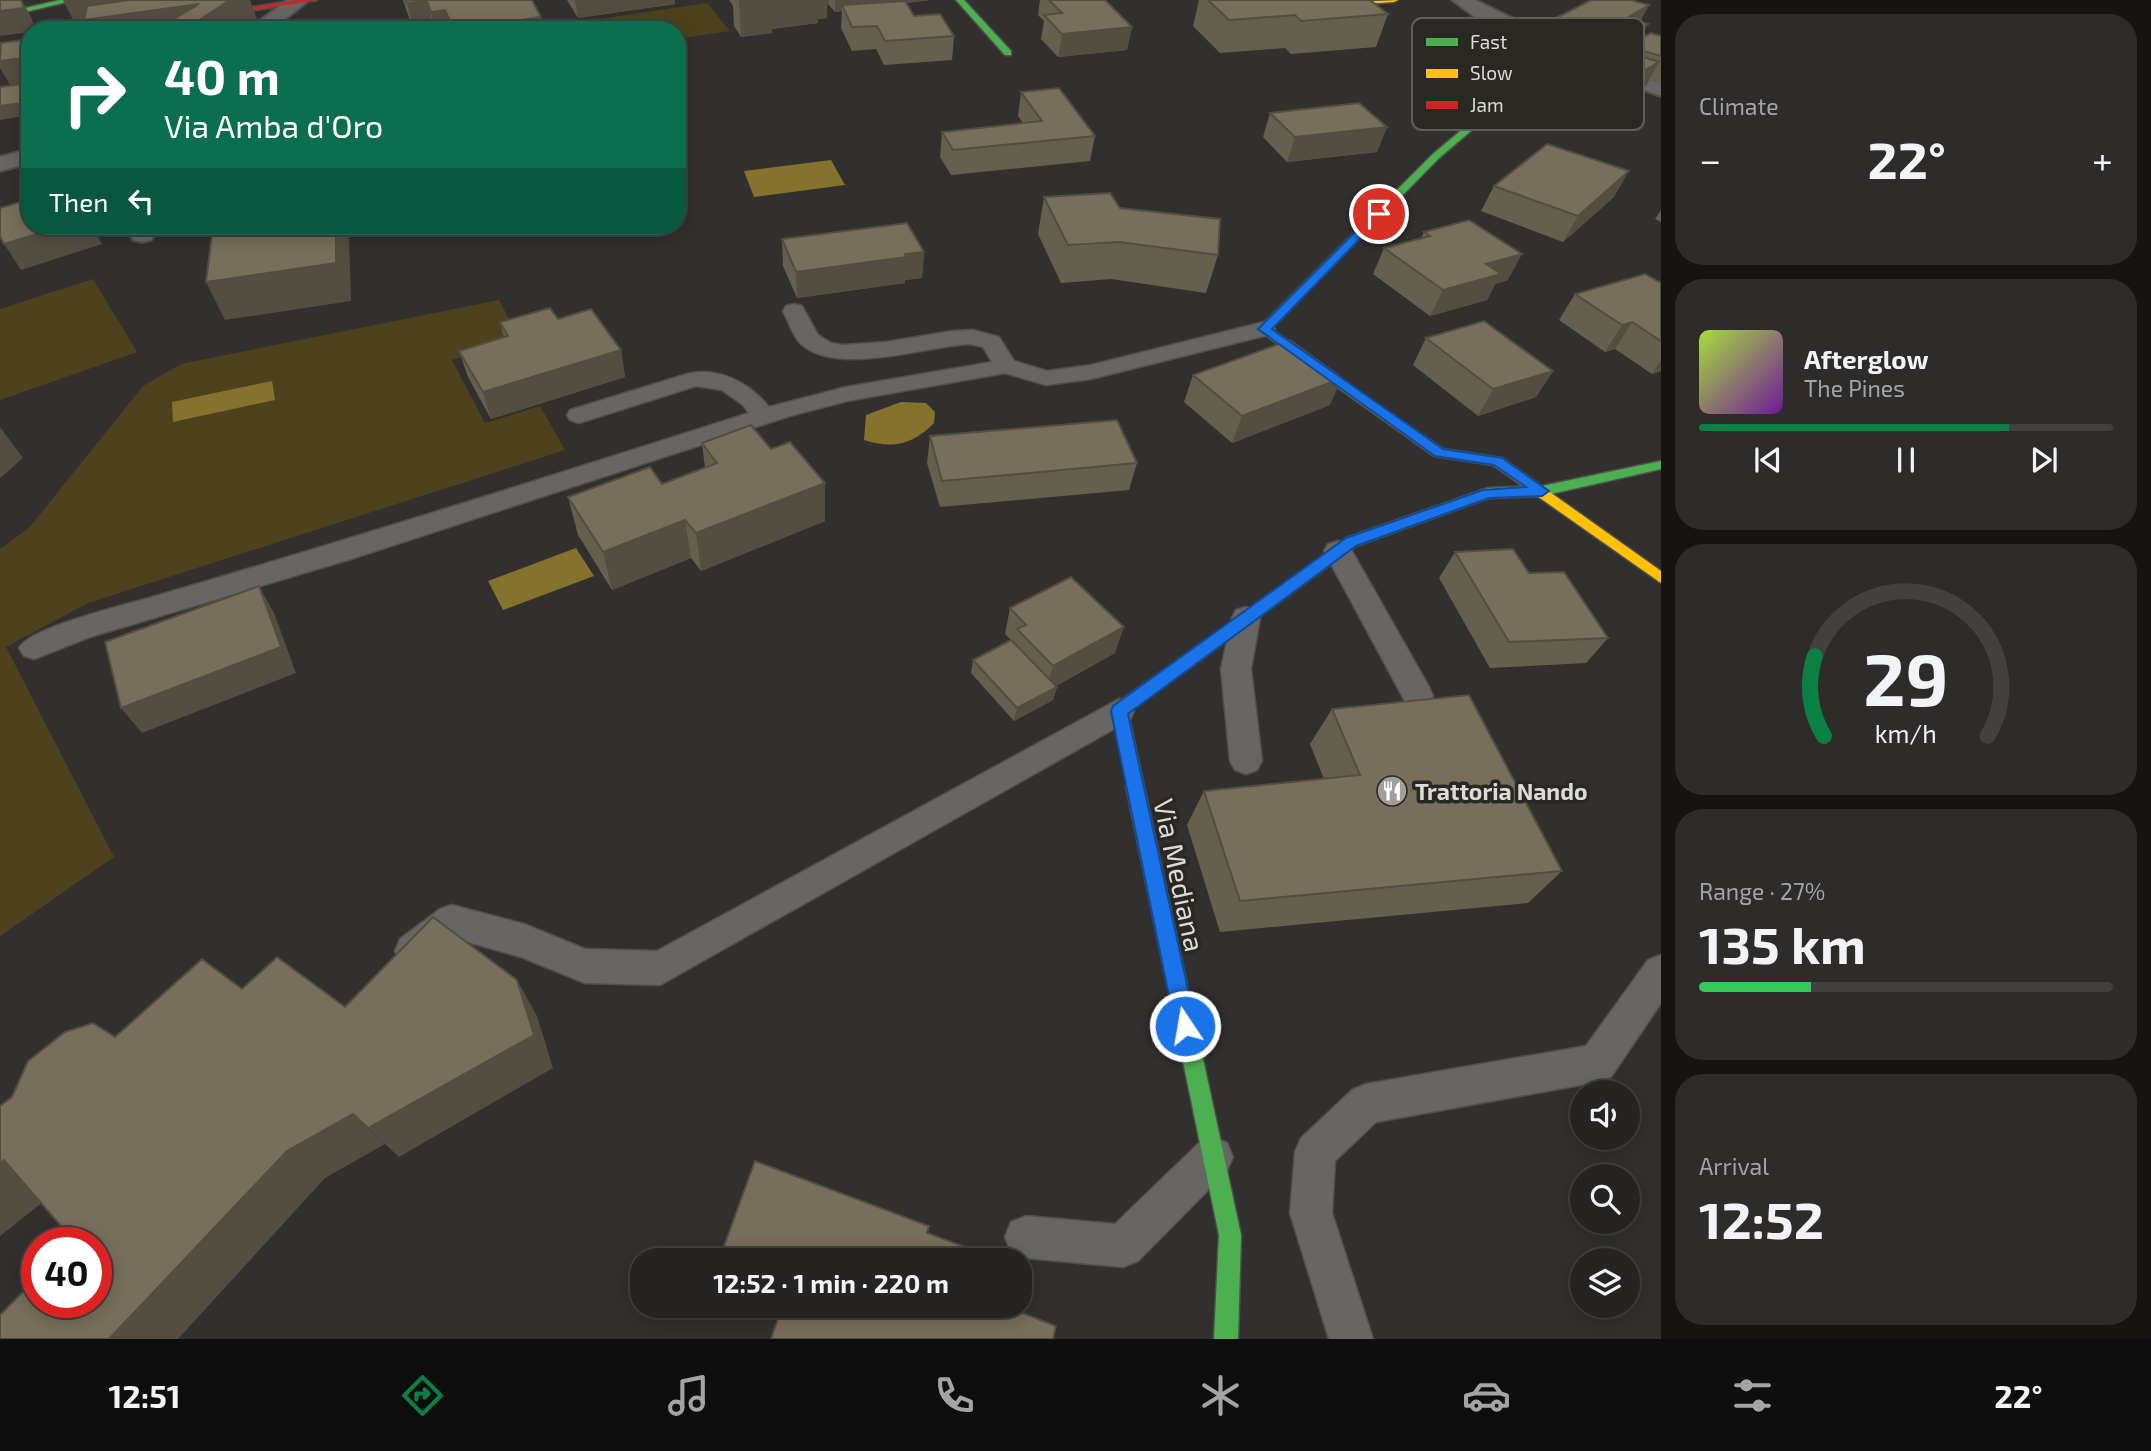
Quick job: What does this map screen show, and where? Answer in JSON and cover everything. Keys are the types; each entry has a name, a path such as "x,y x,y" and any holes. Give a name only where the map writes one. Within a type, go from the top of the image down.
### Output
{"street":[{"path":"0,8 45,0"},
{"path":"0,16 71,0"},
{"path":"960,0 1008,52"},
{"path":"1241,0 1291,6 1394,0"},
{"path":"1462,0 1492,18"},
{"path":"173,21 305,1"},
{"path":"273,21 305,1"},
{"path":"1644,82 1661,89"},
{"path":"1467,130 1436,156 1264,329 1439,453 1497,461 1661,578"},
{"path":"0,164 21,158"},
{"path":"1119,711 1351,542 1488,493 1542,491 1661,465"},
{"name":"Via Mediana","path":"1119,711 1230,1235 1227,1339"}],"lane":[{"path":"794,311 810,340 832,352 866,351 921,341 971,337 991,342 1006,366"},
{"path":"34,648 81,629 341,552 764,417 846,394 1006,366 1046,378 1091,372 1264,329"},
{"path":"579,415 695,379 729,384 751,400 764,417"},
{"path":"1338,551 1418,696"},
{"path":"1245,761 1236,669 1246,618"},
{"path":"399,961 452,921 524,941 585,966 660,968 1119,711"},
{"path":"1351,1339 1311,1213 1315,1152 1366,1104 1597,1063 1661,972"},
{"path":"1026,1237 1123,1246 1213,1157"}],"shaded area":[{"path":"707,3 730,31 686,38 686,21 593,20"},
{"path":"831,160 845,185 754,197 744,171"},
{"path":"93,279 137,352 0,400 0,309"},
{"path":"499,300 520,339 452,360 485,423 540,406 565,450 88,603 6,647 114,857 0,936 0,549 29,528 143,386 181,364"},
{"path":"272,381 275,400 173,422 172,402"},
{"path":"901,402 926,403 935,412 934,423 918,436 902,443 884,444 864,440 866,415"},
{"path":"576,548 594,576 503,610 488,581"}],"building":[{"path":"0,0 21,0 24,8 0,11"},
{"path":"129,0 230,0 198,21 171,21 199,4 84,20 87,6"},
{"path":"405,0 532,0 541,17 514,21 450,21 445,10 431,12 427,1 407,3"},
{"path":"1049,0 1105,0 1132,27 1062,34 1044,15 1062,13"},
{"path":"1208,0 1370,0 1388,14 1301,21 1295,15 1229,20"},
{"path":"1591,0 1631,0 1649,5 1627,18 1558,17"},
{"path":"905,1 914,16 940,14 954,36 885,41 877,26 852,27 842,5"},
{"path":"1651,33 1661,36 1661,56 1644,51 1644,37"},
{"path":"21,40 21,58 0,61 1,43"},
{"path":"1644,57 1659,62 1644,70"},
{"path":"21,84 21,103 0,106 0,87"},
{"path":"1059,88 1095,136 953,150 942,132 1042,121 1021,92"},
{"path":"1359,103 1387,127 1295,137 1270,113"},
{"path":"1547,144 1629,171 1578,216 1494,186"},
{"path":"1110,193 1120,208 1220,219 1218,255 1119,242 1068,245 1044,197"},
{"path":"21,202 21,235 34,235 4,244 0,237 0,208"},
{"path":"1469,220 1522,254 1486,264 1501,274 1443,290 1384,248 1430,236 1424,232"},
{"path":"907,223 924,252 905,254 906,257 796,272 782,239"},
{"path":"212,235 336,235 336,263 206,282"},
{"path":"1645,274 1661,283 1661,341 1632,322 1622,325 1575,294"},
{"path":"550,308 558,319 591,309 621,350 483,392 459,351 508,336 500,322"},
{"path":"1484,321 1553,371 1493,389 1426,338"},
{"path":"1290,340 1342,378 1242,416 1193,375"},
{"path":"1117,420 1137,463 942,481 930,436"},
{"path":"751,425 771,449 790,442 825,483 696,533 685,520 603,552 568,497 650,467 662,484 717,463 702,443"},
{"path":"1513,549 1529,573 1564,572 1608,638 1509,642 1455,552"},
{"path":"1071,577 1124,627 1053,666 1017,629 1026,625 1010,608"},
{"path":"259,586 281,647 121,708 105,642"},
{"path":"1011,640 1057,687 1017,708 973,660"},
{"path":"1469,695 1562,871 1240,901 1204,791 1360,775 1332,709"},
{"path":"433,917 517,980 534,1035 368,1128 353,1114 287,1151 109,1339 0,1339 0,1315 21,1294 21,1318 112,1318 112,1227 62,1227 4,1160 0,1163 0,1106 12,1097 28,1061 65,1032 93,1023 115,1037 202,959 242,989 277,957 345,1007"},
{"path":"755,1161 929,1226 927,1233 968,1248 729,1248 724,1246"},
{"path":"1032,1317 1056,1326 1053,1339 771,1339 778,1318"}],"traffic: fast":[{"path":"0,16 71,0"},
{"path":"960,0 1008,53"},
{"path":"1337,381 1264,329 1436,156 1467,130"},
{"path":"1341,549 1351,542 1488,493 1542,491 1661,465"},
{"path":"1135,786 1230,1235 1226,1339"}],"traffic: slow":[{"path":"1241,0 1291,7 1394,0"},
{"path":"1337,381 1439,453 1497,461 1661,578"},
{"path":"1135,786 1119,711 1341,549"}],"traffic: jam":[{"path":"174,21 313,0"}],"place":[{"name":"Trattoria Nando","path":"1392,791"}],"route":[{"path":"1185,1026 1119,711 1351,542 1488,493 1542,491 1497,461 1439,453 1264,329 1379,214"}]}
